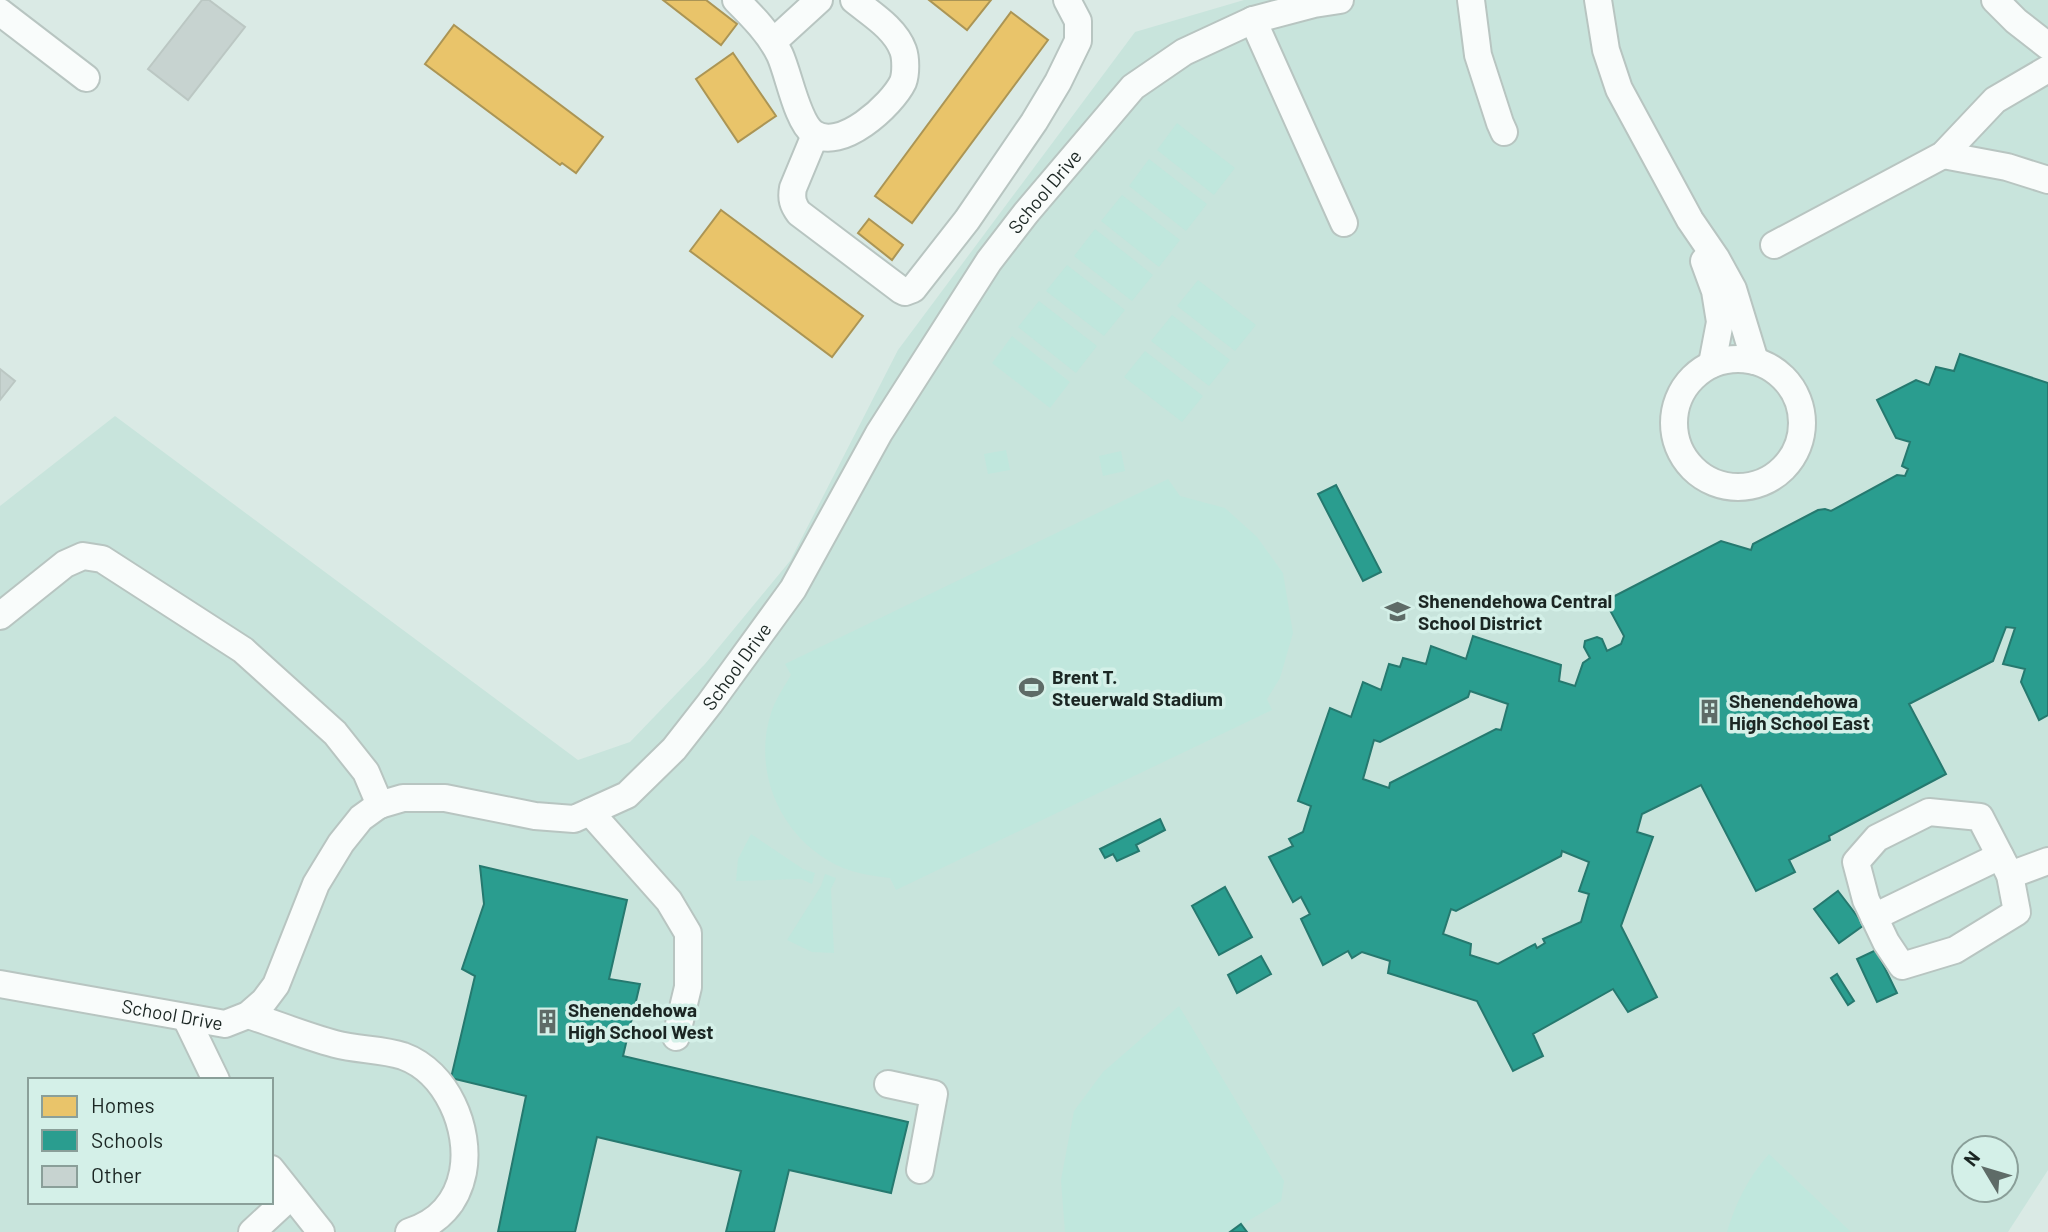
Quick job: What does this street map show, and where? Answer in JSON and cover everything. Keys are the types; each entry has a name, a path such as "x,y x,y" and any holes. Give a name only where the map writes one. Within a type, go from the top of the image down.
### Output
{"street":[{"path":"736,0 772,42 784,66 804,123 816,135 831,138 871,119 884,108 904,79 903,50 893,34 854,0"},
{"path":"772,42 819,0"},
{"name":"School Drive","path":"0,984 225,1024 248,1015 264,1001 276,985 316,884 341,843 361,818 380,805 403,798 445,798 535,816 573,819 627,795 674,749 793,589 879,433 989,261 1133,87 1184,52 1253,20 1340,0"},
{"path":"1471,0 1478,55 1504,132"},
{"path":"1598,0 1606,50 1619,89 1690,220 1733,289 1755,361"},
{"path":"1995,0 2048,46"},
{"path":"816,135 793,188 794,206 799,213 901,289 909,292 917,286 967,220 1052,92 1078,41 1075,5"},
{"path":"0,12 86,78"},
{"path":"1253,20 1343,223"},
{"path":"1774,245 1942,155 1996,100 2048,69"},
{"path":"1942,155 2007,167 2048,180"},
{"path":"1690,220 1715,291 1720,322 1712,364"},
{"path":"1733,359 1755,361 1774,370 1788,384 1798,402 1802,422 1799,442 1790,461 1775,475 1757,484 1737,487 1717,484 1698,474 1683,457 1675,437 1674,415 1681,394 1694,376 1712,364 1733,359"},
{"path":"0,616 65,564 83,556 102,559 243,650 335,733 366,772 380,805"},
{"path":"590,812 669,901 688,933 688,987 676,1037"},
{"path":"1929,812 1980,817 2005,866 2017,912 1955,950 1902,966 1874,917 1866,900 1856,862 1877,838 1929,812"},
{"path":"1874,917 2005,866 2048,861"},
{"path":"248,1015 335,1044 400,1055 418,1062 450,1098 466,1156 460,1185 446,1210 422,1228 409,1232"},
{"path":"186,1018 215,1078"},
{"path":"888,1084 934,1094 920,1170"},
{"path":"273,1172 321,1232"},
{"path":"252,1232 290,1196"}],"shaded area":[{"name":"Shenendehowa Central School District","path":"1244,0 2048,0 2048,1170 2008,1232 0,1232 0,506 115,416 578,760 630,742 705,664 790,561 898,350 1135,32"},
{"path":"1177,123 1235,168 1214,195 1157,150"},
{"path":"1149,159 1207,204 1186,231 1129,186"},
{"path":"1122,195 1180,240 1159,267 1101,221"},
{"path":"1095,229 1153,275 1132,301 1074,256"},
{"path":"1067,265 1125,310 1104,336 1046,291"},
{"path":"1198,280 1256,325 1235,351 1177,306"},
{"path":"1039,301 1097,346 1076,373 1018,327"},
{"path":"1172,315 1230,360 1209,386 1151,341"},
{"path":"1012,336 1070,382 1050,408 992,363"},
{"path":"1145,351 1203,396 1182,422 1124,377"},
{"path":"1006,450 1010,470 988,474 984,454"},
{"path":"1121,451 1125,471 1103,476 1099,456"},
{"name":"Brent T. Steuerwald Stadium","path":"1168,479 1180,496 1225,508 1257,537 1283,573 1293,633 1280,678 1267,699 1272,710 896,890 890,878 843,868 822,857 804,842 777,804 769,783 766,760 766,736 771,713 791,675 785,664"},
{"path":"751,834 803,869 815,873 812,884 801,879 736,881 738,859"},
{"path":"825,874 836,878 831,889 834,953 812,952 787,940 821,886"},
{"path":"1179,1006 1284,1181 1281,1201 1230,1232 1065,1232 1061,1180 1074,1111 1103,1072"},
{"path":"1769,1154 1851,1232 1727,1232 1744,1191"}],"building: Homes":[{"path":"663,0 706,0 737,24 721,45"},
{"path":"929,0 991,0 967,30"},
{"path":"1011,12 1048,40 912,223 875,196"},
{"path":"454,25 603,137 576,173 562,163 560,165 425,64"},
{"path":"733,53 776,116 738,142 696,79"},
{"path":"721,210 863,316 832,357 690,251"},
{"path":"869,219 903,245 892,260 858,233"}],"building: Schools":[{"name":"Shenendehowa High School East","path":"1960,354 2048,383 2048,715 2039,720 2021,682 2025,669 2003,664 2015,628 2006,627 1993,661 1909,704 1946,774 1829,836 1830,840 1789,860 1795,872 1756,891 1701,785 1642,814 1637,832 1653,837 1621,926 1657,997 1628,1012 1613,989 1533,1034 1543,1056 1513,1071 1477,1001 1388,973 1390,961 1362,952 1352,958 1348,951 1323,965 1301,919 1310,914 1301,897 1293,902 1269,857 1293,846 1289,839 1303,832 1311,806 1298,801 1330,708 1351,717 1363,682 1381,690 1389,664 1400,667 1403,658 1426,664 1431,646 1466,659 1473,636 1561,665 1559,681 1575,686 1583,663 1590,658 1584,647 1585,641 1597,637 1602,639 1607,651 1621,644 1624,636 1605,601 1721,541 1751,550 1753,544 1818,510 1831,511 1897,475 1905,476 1908,469 1902,466 1910,442 1896,438 1877,400 1916,380 1929,385 1936,367 1954,371","holes":["1470,691 1508,704 1501,730 1496,729 1390,783 1389,788 1363,779 1374,740 1380,742 1468,697","1562,851 1589,862 1579,891 1589,894 1581,922 1543,939 1545,943 1537,948 1535,944 1498,964 1470,955 1471,944 1443,934 1451,909 1456,911 1561,856"]},
{"path":"1336,485 1381,572 1363,581 1318,494"},
{"path":"1160,819 1165,830 1136,845 1139,851 1117,861 1113,854 1105,858 1100,849"},
{"name":"Shenendehowa High School West","path":"480,866 627,900 609,979 640,984 623,1056 908,1122 891,1193 789,1170 774,1232 726,1232 741,1171 597,1137 575,1232 498,1232 526,1096 451,1078 475,976 462,969 484,904"},
{"path":"1225,887 1252,937 1219,955 1192,906"},
{"path":"1838,891 1864,925 1839,943 1814,909"},
{"path":"1876,950 1897,993 1877,1002 1857,959"},
{"path":"1261,956 1271,974 1237,993 1228,975"},
{"path":"1837,974 1854,1001 1848,1005 1831,978"},
{"path":"1241,1224 1247,1232 1230,1232"}],"building: Other":[{"path":"202,0 209,0 245,27 188,100 148,69"},
{"path":"0,369 15,381 0,400"}],"place":[{"name":"Shenendehowa Central School District","path":"1398,612"},
{"name":"Brent T. Steuerwald Stadium","path":"1032,688"},
{"name":"Shenendehowa High School East","path":"1709,712"},
{"name":"Shenendehowa High School West","path":"548,1021"}]}
